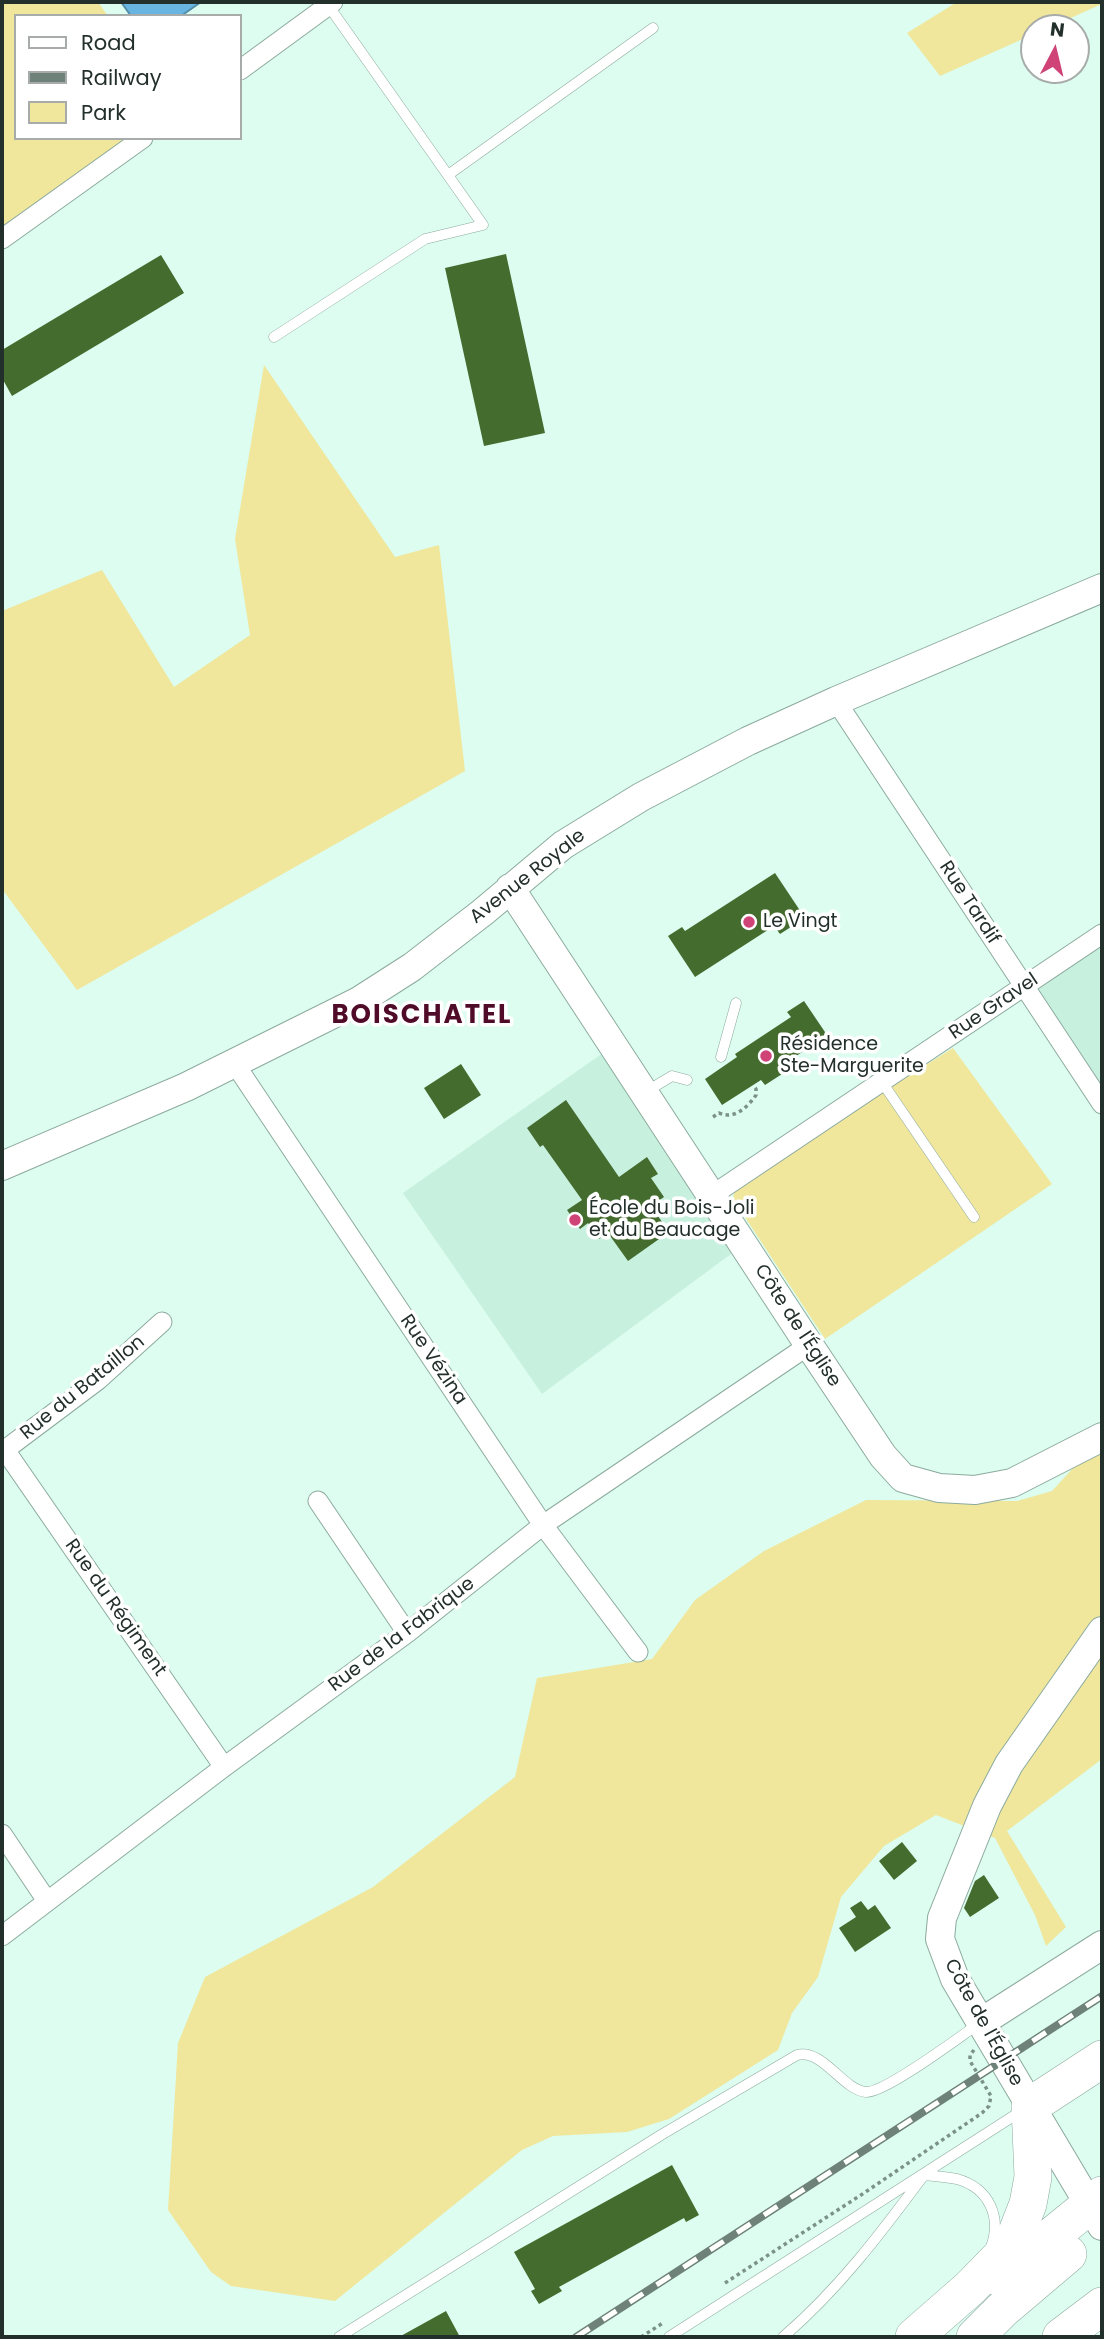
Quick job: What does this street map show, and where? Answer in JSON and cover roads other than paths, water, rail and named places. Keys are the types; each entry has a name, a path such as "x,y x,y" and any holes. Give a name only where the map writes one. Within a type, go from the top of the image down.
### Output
{"highway":[{"path":"914,2337 970,2288 1012,2245 1028,2204 1033,2177 1030,2106 1102,2059"},
{"path":"921,2337 987,2288 1099,2213"},
{"path":"975,2337 1099,2213"},
{"path":"1061,2337 1102,2306"}],"street":[{"path":"242,69 330,4"},
{"path":"2,239 140,140"},
{"name":"Avenue Royale","path":"2,1166 235,1064 370,995 412,967 563,845 641,797 748,741 836,701 1102,588"},
{"name":"Rue Tardif","path":"836,701 1102,1104"},
{"name":"Côte de l'Église","path":"510,888 809,1345 883,1456 903,1478 951,1489 975,1490 1012,1483 1102,1437"},
{"name":"Rue Gravel","path":"711,1196 1102,934"},
{"name":"Rue Vézina","path":"235,1064 543,1525 638,1652"},
{"name":"Rue du Bataillon","path":"4,1451 98,1380 162,1322"},
{"name":"Rue de la Fabrique","path":"2,1936 224,1767 407,1633 543,1525 809,1345"},
{"name":"Rue du Régiment","path":"4,1451 224,1767"},
{"path":"318,1501 407,1633"},
{"name":"Côte de l'Église","path":"1099,2213 985,2031 945,1955 940,1939 942,1918 987,1806 1009,1764 1102,1631"},
{"path":"2,1834 47,1901"},
{"path":"985,2031 1102,1945"}],"lane":[{"path":"274,337 425,239 483,225 330,4"},
{"path":"448,175 653,28"},
{"path":"721,1057 736,1003"},
{"path":"644,1093 671,1076 687,1080"},
{"path":"882,1082 974,1217"},
{"path":"339,2337 649,2142 797,2055 812,2057 856,2088 872,2091 985,2031"},
{"path":"668,2337 1030,2106"},
{"path":"924,2175 958,2179 978,2189 989,2201 995,2215 996,2235 970,2288"},
{"path":"783,2337 804,2319 864,2256 924,2175"}],"water":[{"path":"121,2 201,2 184,14 130,14"}],"railway":[{"path":"576,2337 1102,1996"}],"place":[{"name":"Le Vingt","path":"749,922"},
{"name":"Résidence Ste-Marguerite","path":"766,1056"},
{"name":"École du Bois-Joli et du Beaucage","path":"575,1220"}],"district":[{"name":"BOISCHATEL","path":"422,1016"}]}
